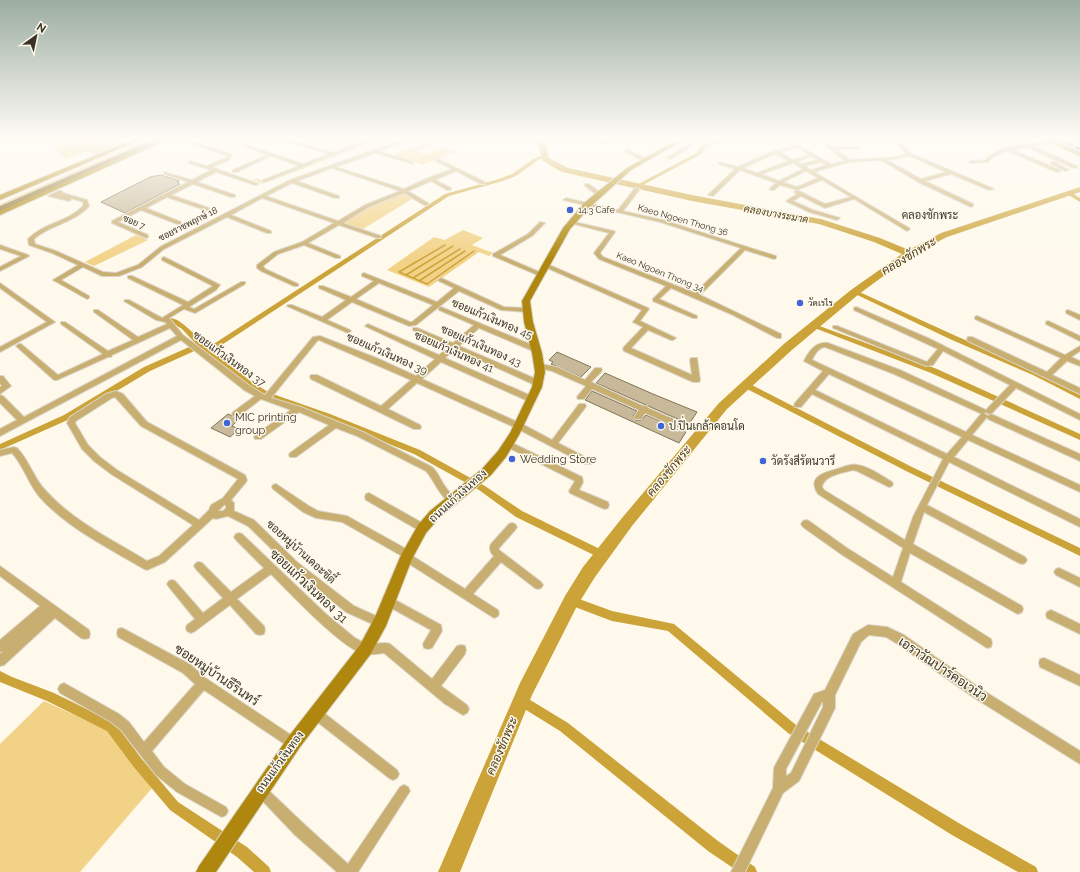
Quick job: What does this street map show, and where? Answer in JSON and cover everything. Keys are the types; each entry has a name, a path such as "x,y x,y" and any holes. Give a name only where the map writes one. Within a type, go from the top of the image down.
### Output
{"main road":[{"path":"0,202 51,180"},
{"path":"0,209 67,180"}],"street":[{"path":"0,198 43,180"},
{"path":"0,213 54,194 83,180"},
{"path":"185,180 233,196"},
{"path":"141,208 197,180"},
{"path":"244,180 256,184"},
{"name":"ซอยราชพฤกษ์ 18","path":"54,194 65,200 78,199 87,203 82,210 41,231 31,239 31,243 35,247 54,252 105,275 124,273 140,266 162,248 296,180"},
{"path":"372,180 403,190 426,204"},
{"path":"296,285 260,268 264,261 276,253 304,243 367,206 428,180"},
{"path":"431,180 449,189"},
{"path":"477,180 483,183"},
{"name":"ถนนแก้วเงินทอง","path":"210,867 235,826 293,743 366,649 388,601 406,556 423,528 437,512 452,499 475,483 508,444 519,426 538,383 541,366 535,349 526,310 526,301 547,266 561,238 572,222 586,205 616,180"},
{"path":"711,195 726,180"},
{"path":"774,180 797,189 819,180"},
{"path":"772,189 780,182 786,180"},
{"path":"826,180 907,229"},
{"path":"920,181 925,180"},
{"path":"969,180 991,189"},
{"path":"292,181 337,197"},
{"path":"920,181 971,205"},
{"path":"588,185 601,192"},
{"path":"619,212 637,189"},
{"path":"836,218 811,211 789,201 798,193 825,206 855,197"},
{"path":"167,194 207,209"},
{"path":"263,197 378,237"},
{"name":"Kaeo Ngoen Thong 36","path":"566,200 661,221 774,257"},
{"path":"141,208 178,223"},
{"name":"ซอย 7","path":"141,208 115,221 115,223 146,236"},
{"path":"227,215 269,232"},
{"name":"Kaeo Ngoen Thong 34","path":"572,222 612,232 598,251 598,256 744,317 779,336"},
{"path":"542,223 530,235 495,255 542,275"},
{"path":"304,243 338,257"},
{"path":"0,247 26,256 0,269"},
{"path":"696,296 745,247"},
{"path":"164,259 217,285 214,289 168,315 168,323"},
{"path":"83,265 56,280 87,297"},
{"path":"547,266 646,309 636,322 673,338"},
{"name":"ซอยแก้วเงินทอง 45","path":"364,275 535,349"},
{"path":"130,277 195,311 243,283"},
{"path":"441,280 503,309 526,310"},
{"path":"322,320 378,281"},
{"path":"0,285 52,322 0,350"},
{"path":"670,285 655,300 695,317"},
{"path":"321,287 409,324 417,323 439,307 458,288"},
{"path":"127,301 158,320 168,323"},
{"path":"290,306 348,331"},
{"path":"856,309 942,348 1080,417"},
{"path":"96,311 138,340"},
{"path":"1068,312 1080,318"},
{"path":"978,318 1080,364"},
{"path":"63,323 109,355"},
{"path":"19,346 57,378 109,355 168,323"},
{"name":"ซอยแก้วเงินทอง 37","path":"168,323 181,337 247,388 264,397 360,434 429,469 437,478 442,490 452,499"},
{"path":"1048,323 1080,339"},
{"path":"382,410 478,325"},
{"name":"ซอยแก้วเงินทอง 41","path":"368,326 531,399"},
{"path":"647,327 626,349 696,380 694,360"},
{"path":"835,327 926,364 930,363 942,348"},
{"name":"ซอยแก้วเงินทอง 43","path":"415,329 538,383"},
{"path":"0,433 181,337"},
{"name":"ซอยแก้วเงินทอง 39","path":"236,414 275,389 315,339 319,338 343,346 519,426 588,462"},
{"path":"970,339 1080,391"},
{"path":"1080,458 897,372 826,344 821,344 808,361 1080,489"},
{"path":"1048,375 1067,357 1080,348"},
{"path":"541,366 554,369 642,407 686,428"},
{"path":"582,397 598,370"},
{"path":"798,405 827,371"},
{"path":"314,377 417,427"},
{"path":"0,378 7,386 0,390"},
{"path":"896,583 909,547 917,517 947,459 986,414 1015,384"},
{"path":"810,390 947,459 1080,523"},
{"path":"0,453 14,450 42,493 56,507 74,520 147,566 162,559 200,525 213,512 215,506 225,501 243,480 242,477 144,424 120,396 116,394 109,396 73,419 71,423 84,447 120,476 200,525"},
{"path":"0,398 23,421"},
{"path":"638,417 645,399"},
{"path":"553,444 582,406"},
{"path":"258,437 298,409"},
{"path":"293,455 336,424"},
{"path":"508,444 579,478 579,482 573,491 605,506"},
{"path":"889,484 860,468 853,467 824,476 819,481 818,487 822,492 909,547 1018,608"},
{"path":"276,487 306,510 344,520 406,556 494,612"},
{"path":"369,497 423,528"},
{"path":"225,501 231,505 228,512"},
{"path":"922,506 1022,560"},
{"name":"ซอยหมู่บ้านเดอะซิตี้","path":"213,512 219,515 228,512 251,523 294,565 350,609 378,622"},
{"path":"806,524 844,551 896,583 987,643"},
{"path":"512,527 494,547 499,556 538,584"},
{"name":"ซอยแก้วเงินทอง 31","path":"239,537 351,642 366,649"},
{"path":"466,595 499,556"},
{"path":"200,566 260,630"},
{"path":"191,628 271,568"},
{"path":"0,570 85,634"},
{"path":"1060,572 1080,583"},
{"path":"172,584 202,619"},
{"path":"388,601 437,628 437,631 428,644"},
{"path":"0,647 52,609"},
{"path":"0,661 52,609"},
{"path":"1051,615 1080,629"},
{"name":"เอราวัณปาร์คอเวนิว","path":"738,872 779,789 780,768 824,696 856,638 868,630 887,632 900,639 977,693 1080,758"},
{"name":"ซอยหมู่บ้านธีรินทร์","path":"122,634 187,669 203,682 293,743"},
{"path":"366,649 386,648 433,687 463,709"},
{"path":"433,687 461,650"},
{"path":"1044,663 1080,681"},
{"path":"144,751 203,682"},
{"path":"64,689 115,718 125,726 160,771 181,788 222,812"},
{"name":"เอราวัณปาร์คอเวนิว","path":"779,789 795,777 829,708 824,696"},
{"path":"315,713 393,774"},
{"path":"260,790 300,830 349,872 404,791"}],"shaded area":[{"path":"56,180 62,180 0,207 0,204"},
{"path":"253,180 260,180 265,182 274,180 263,184"},
{"path":"404,193 412,199 363,229 343,223 368,207"},
{"path":"463,230 483,238 472,245 493,253 489,256 479,252 429,287 387,270 434,237 445,240"},
{"path":"136,235 148,240 94,266 85,262"},
{"path":"44,701 107,730 152,788 80,872 0,872 0,744"}],"building":[{"path":"145,180 175,180 179,181 177,182 180,184 125,213 101,202"},
{"path":"557,352 591,367 581,377 551,364 553,362 549,360"},
{"path":"605,373 697,412 689,424 596,383"},
{"path":"592,391 637,411 633,416 635,420 641,420 646,415 686,432 679,443 585,400"},
{"name":"MIC printing group","path":"228,414 239,419 232,426 239,429 230,437 211,428"}],"waterway":[{"path":"209,350 447,195 502,180"},
{"name":"คลองบางระมาด","path":"609,180 692,198 821,222 877,240 909,253"},
{"path":"637,186 649,180"},
{"name":"คลองชักพระ","path":"909,253 944,235 1080,189"},
{"path":"1069,193 1080,200"},
{"path":"406,275 399,272 445,245"},
{"path":"406,275 453,246"},
{"path":"413,278 460,249"},
{"path":"419,281 465,251"},
{"path":"419,281 427,284 474,251"},
{"name":"คลองชักพระ","path":"449,872 526,689 571,601 589,572 627,522 723,406 789,346 855,292 909,253"},
{"path":"406,275 413,278"},
{"path":"413,278 419,281"},
{"path":"855,292 954,338 1036,373 1080,396"},
{"path":"170,319 184,328 201,345"},
{"path":"814,326 934,371 1080,437"},
{"path":"0,447 67,417 147,369 201,345"},
{"path":"201,345 209,350"},
{"path":"209,350 247,383 267,395 327,416 417,452 482,488 519,514 603,555"},
{"path":"746,385 909,469 1080,552"},
{"path":"571,601 612,616 670,627 792,729 957,830 1031,872"},
{"path":"0,676 50,697 111,727 137,762 174,806 242,852 264,872"},
{"path":"522,701 564,727 713,846 750,872"}],"place":[{"name":"14.3 Cafe","path":"570,210"},
{"name":"วัดเรไร","path":"800,303"},
{"name":"MIC printing group","path":"227,423"},
{"name":"ป.ปิ่นเกล้าคอนโด","path":"661,426"},
{"name":"Wedding Store","path":"512,459"},
{"name":"วัดรังสีรัตนวารี","path":"763,461"}],"district":[{"name":"คลองชักพระ","path":"930,215"}]}
